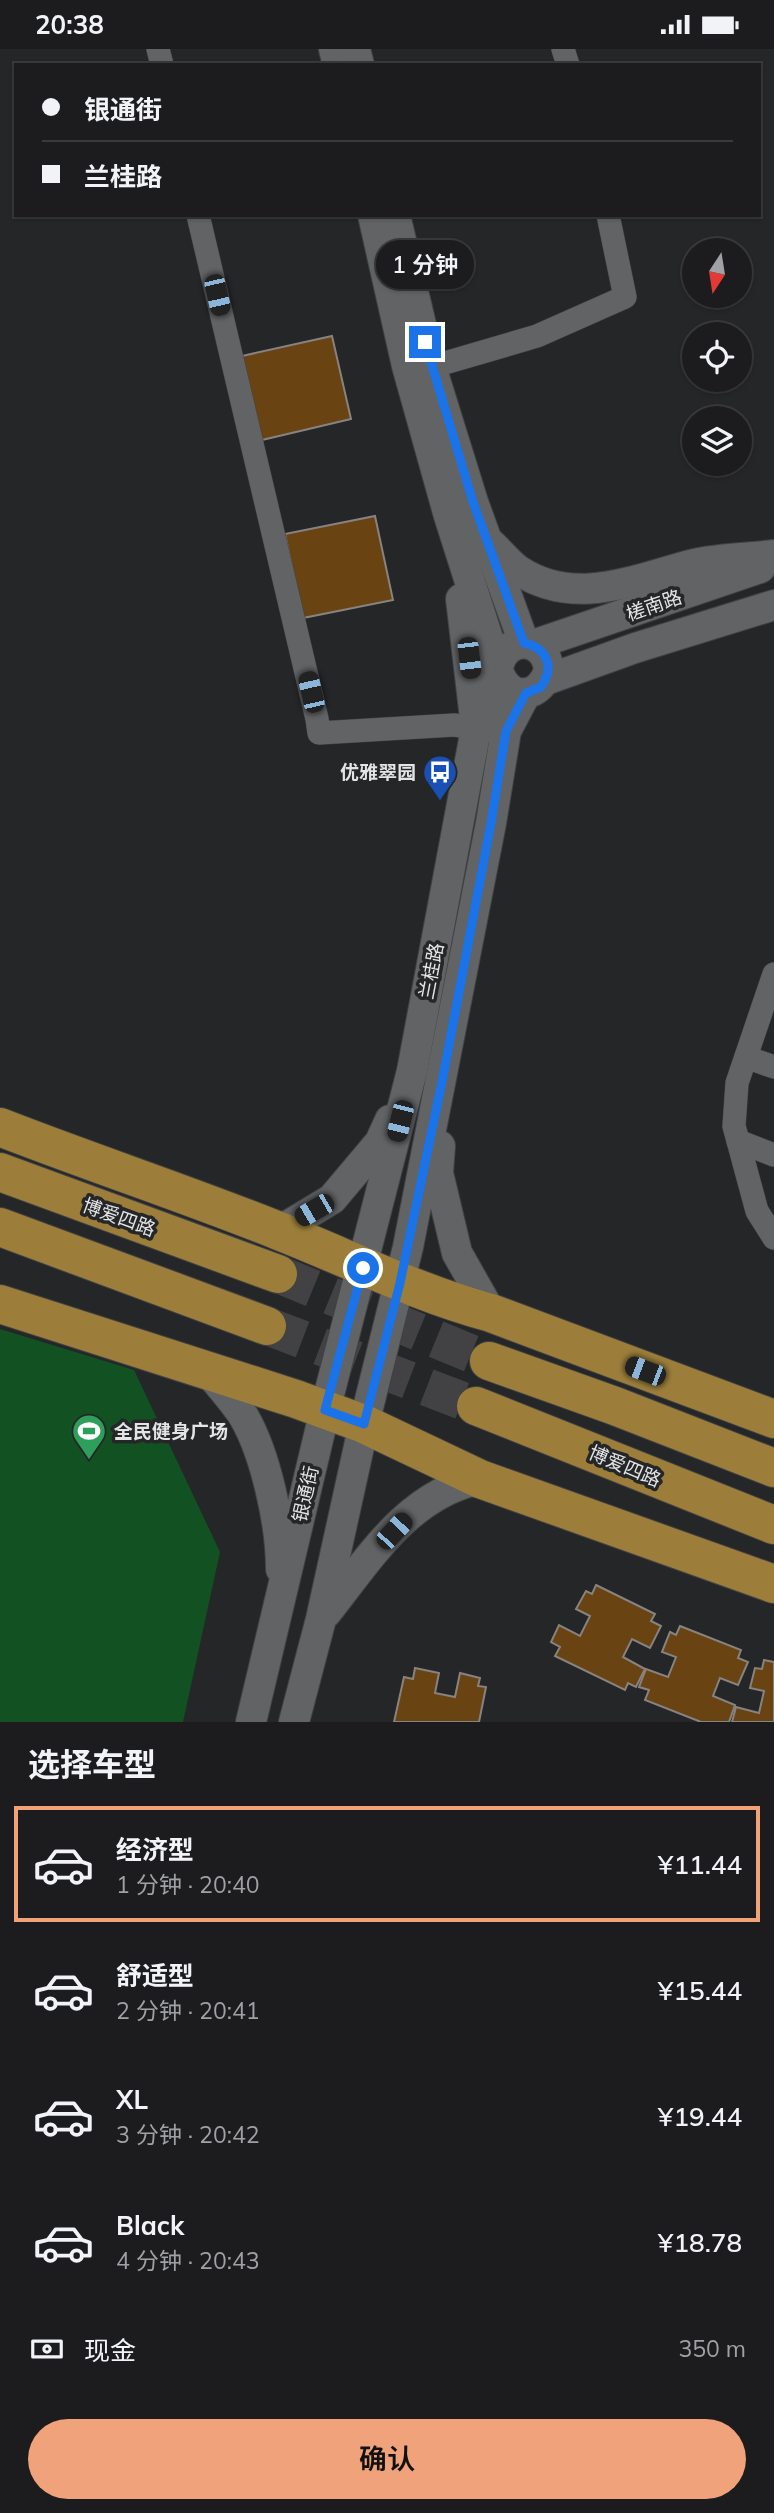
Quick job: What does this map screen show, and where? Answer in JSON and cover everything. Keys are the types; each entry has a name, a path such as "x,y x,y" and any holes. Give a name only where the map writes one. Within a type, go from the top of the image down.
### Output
{"highway":[{"path":"0,1127 279,1231 449,1302 491,1313 774,1419"},
{"name":"博爱四路","path":"0,1172 278,1274"},
{"path":"0,1227 267,1326"},
{"path":"0,1304 207,1370 364,1424 480,1479 774,1584"},
{"path":"489,1361 774,1468"},
{"name":"博爱四路","path":"476,1406 774,1525"}],"street":[{"path":"198,217 319,733 454,726 491,730 467,639 449,516"},
{"path":"373,217 407,366 449,516 499,672 509,689 536,686 548,664 545,656 528,644 486,538 431,367 395,217"},
{"path":"431,367 537,335 625,297 608,217"},
{"path":"486,538 516,569 557,588 578,591 622,584 698,563 774,555"},
{"name":"槎南路","path":"528,644 774,564"},
{"name":"槎南路","path":"536,686 635,648 774,605"},
{"path":"499,672 500,660 509,647 528,644"},
{"path":"500,766 526,725 552,697 635,648"},
{"name":"兰桂路","path":"363,1268 412,1072 491,730 499,672"},
{"name":"兰桂路","path":"491,730 536,686"},
{"name":"兰桂路","path":"400,1283 443,1077 500,766 491,730"},
{"path":"772,986 737,1083 734,1126 757,1211 774,1238"},
{"path":"746,1057 774,1067"},
{"path":"279,1231 332,1199 380,1142 412,1072"},
{"path":"443,1077 439,1173 457,1253 491,1313"},
{"path":"738,1141 774,1154"},
{"name":"银通街","path":"251,1722 325,1410 363,1268"},
{"path":"294,1722 400,1283"},
{"path":"207,1370 244,1417 264,1466 281,1559 281,1597"},
{"path":"321,1619 409,1514 443,1491 480,1479"}],"green space":[{"name":"全民健身广场","path":"0,1329 134,1370 220,1552 183,1722 0,1722"}],"building":[{"path":"332,336 351,419 262,440 242,356"},
{"path":"375,516 393,600 303,618 285,534"},
{"path":"596,1585 655,1614 651,1621 661,1626 650,1648 632,1639 623,1657 645,1669 636,1687 628,1683 625,1690 555,1656 560,1647 551,1642 559,1625 580,1636 590,1616 576,1609 586,1591 592,1594"},
{"path":"680,1626 741,1650 738,1658 748,1662 738,1685 720,1678 713,1696 735,1705 729,1722 701,1722 645,1700 649,1690 639,1687 646,1669 668,1677 676,1657 662,1652 670,1632 676,1635"},
{"path":"764,1660 774,1662 774,1722 732,1722 736,1707 759,1713 764,1691 750,1688 755,1668 762,1669"},
{"path":"415,1668 439,1673 435,1693 455,1697 460,1673 480,1678 478,1686 486,1687 479,1722 394,1722 404,1677 413,1679"}],"tunnel":[{"path":"278,1274 489,1361"},
{"path":"267,1326 476,1406"}],"place":[{"name":"优雅翠园","path":"440,802"},
{"name":"全民健身广场","path":"89,1461"}],"route":[{"path":"363,1268 325,1410 364,1424 400,1283 443,1077 506,731 526,693 541,687 549,670 540,649 524,643 473,502 425,342"}]}
